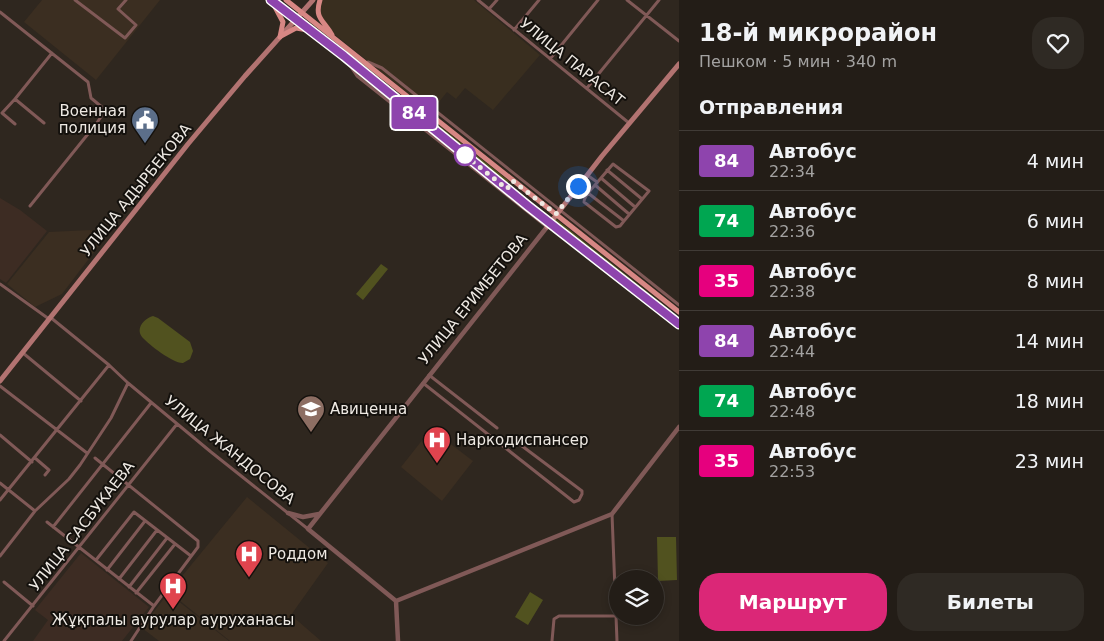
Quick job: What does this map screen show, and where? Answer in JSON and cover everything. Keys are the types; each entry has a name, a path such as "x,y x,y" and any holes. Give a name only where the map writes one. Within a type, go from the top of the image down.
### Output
{"main road":[{"path":"271,0 344,56 528,206 548,225 679,324"},
{"path":"271,0 283,22 280,36"},
{"path":"286,0 513,181 558,212 677,309 668,315"},
{"name":"УЛИЦА АДЫРБЕКОВА","path":"0,381 188,144 313,0"},
{"path":"320,0 318,16 331,32 333,38"},
{"path":"280,36 296,28 310,30"},
{"name":"УЛИЦА ЕРИМБЕТОВА","path":"548,225 629,123 679,64"},
{"path":"507,189 513,181"}],"street":[{"path":"75,0 125,38 136,25 118,9 126,0"},
{"name":"УЛИЦА ПАРАСАТ","path":"478,0 629,123"},
{"path":"489,9 497,0"},
{"path":"514,30 539,0"},
{"path":"550,59 598,0"},
{"path":"627,0 679,41"},
{"path":"586,88 659,0"},
{"path":"0,12 88,82 90,98 103,108 103,114 30,206"},
{"path":"15,124 2,113 16,100 52,53"},
{"path":"344,56 357,76 548,225"},
{"path":"358,58 382,68 558,212"},
{"path":"16,100 44,123"},
{"path":"613,164 648,190 620,226 616,227 584,202 584,198 607,170 613,164"},
{"path":"607,170 642,199"},
{"path":"587,175 629,214"},
{"path":"600,178 636,206"},
{"path":"588,193 624,221"},
{"path":"515,201 528,206"},
{"name":"УЛИЦА ЕРИМБЕТОВА","path":"308,529 548,225"},
{"name":"УЛИЦА ЖАНДОСОВА","path":"0,284 49,318 109,365 151,403 396,601"},
{"path":"22,353 81,401"},
{"path":"0,500 109,365"},
{"path":"429,375 497,428"},
{"path":"0,556 35,512 69,479 84,459 111,418 128,383"},
{"path":"422,383 574,502 579,500 582,491 518,443"},
{"path":"0,386 87,453"},
{"path":"53,527 151,403"},
{"name":"УЛИЦА САСБУКАЕВА","path":"4,641 178,424"},
{"path":"398,641 396,601 612,514 679,427"},
{"path":"0,435 32,462"},
{"path":"35,458 49,470 45,475"},
{"path":"94,458 197,539 198,546 154,606 132,641"},
{"path":"0,483 35,512"},
{"path":"96,560 134,512 191,556"},
{"path":"288,513 303,517 320,513"},
{"path":"612,514 614,570"},
{"path":"107,570 145,521"},
{"path":"47,522 154,606"},
{"path":"119,579 157,530"},
{"path":"129,587 167,538"},
{"path":"136,593 175,544"},
{"path":"4,582 33,606"},
{"path":"552,641 554,619 559,616 609,616"},
{"path":"616,625 617,641"}],"shaded area":[{"path":"42,0 160,0 96,80 24,22"},
{"path":"319,0 474,0 540,55 493,110 465,88 456,99 447,92 431,112 333,33 318,17 316,11"},
{"path":"311,24 509,181 507,183 310,26"},
{"path":"0,198 20,210 47,231 6,283 0,279"},
{"path":"556,219 669,309 667,311 554,221"},
{"path":"91,230 104,239 62,294 35,307 7,284 49,232"},
{"path":"381,264 388,269 363,300 356,294"},
{"path":"153,316 190,342 193,351 190,359 183,363 174,360 156,349 142,337 140,327 147,319"},
{"name":"Наркодиспансер","path":"431,429 473,461 442,501 401,467"},
{"name":"Роддом","path":"247,497 328,563 291,615 321,641 230,641 169,592"},
{"path":"657,537 676,537 677,580 664,581 664,570 658,570"},
{"path":"81,553 149,607 122,641 33,641 48,620 35,610"},
{"path":"530,592 543,600 528,625 515,617"},
{"name":"Жұқпалы аурулар ауруханасы","path":"168,593 229,641 159,641 142,628"}],"bus line":[{"name":"84","path":"271,0 344,56 528,206 679,324"}],"place":[{"name":"Военная полиция","path":"145,144"},
{"name":"Авиценна","path":"311,433"},
{"name":"Наркодиспансер","path":"437,464"},
{"name":"Роддом","path":"249,578"},
{"name":"Жұқпалы аурулар ауруханасы","path":"173,610"}],"route":[{"path":"465,155 462,153 507,189 513,181 556,214 578,186"}]}
